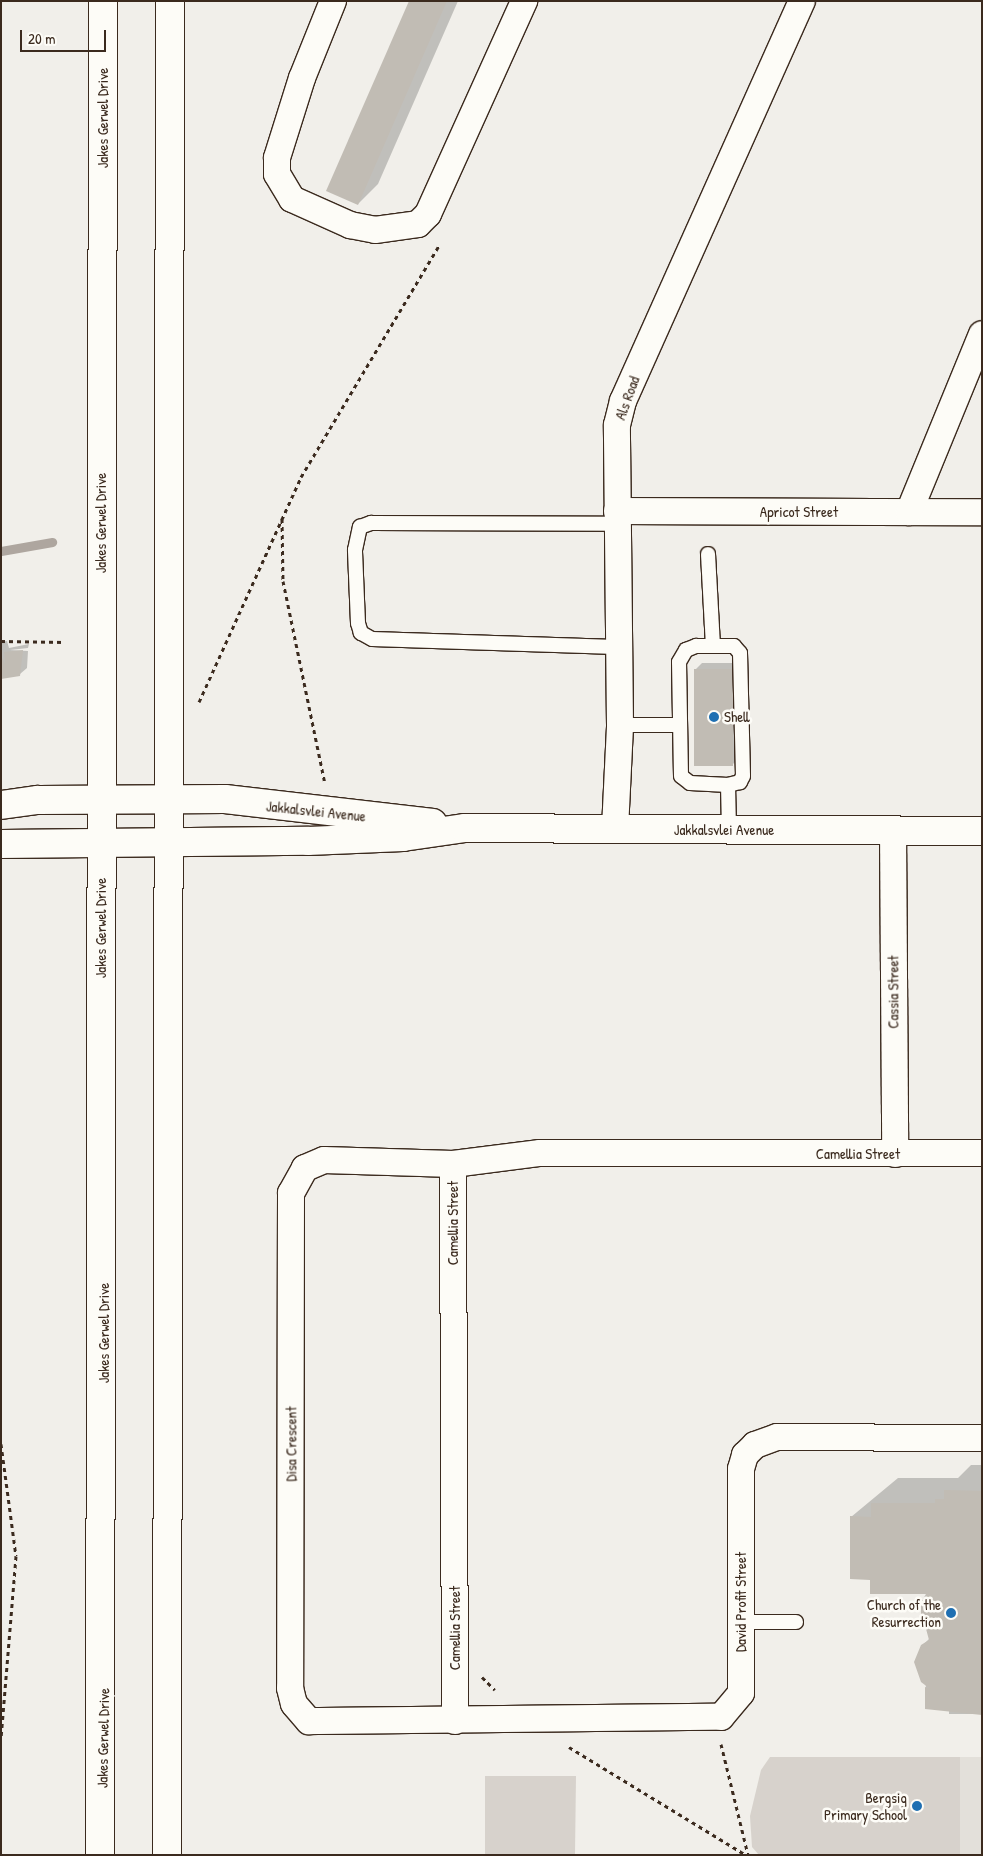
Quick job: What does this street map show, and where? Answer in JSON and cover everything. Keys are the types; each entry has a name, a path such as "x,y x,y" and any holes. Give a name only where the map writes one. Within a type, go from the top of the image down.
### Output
{"main road":[{"name":"Jakes Gerwel Drive","path":"100,1855 100,801 103,1"},
{"path":"167,1855 167,800 170,1"},
{"name":"Jakkalsvlei Avenue","path":"1,805 225,799 465,828 982,831"},
{"name":"Jakkalsvlei Avenue","path":"1,844 167,846 403,837 465,828"}],"street":[{"path":"333,1 276,158 280,184 292,200 350,225 375,230 418,224 428,214 524,1"},
{"name":"Als Road","path":"616,829 620,725 616,647 617,425 623,401 802,1"},
{"path":"909,512 982,334"},
{"name":"Apricot Street","path":"617,518 982,512"},
{"name":"Cassia Street","path":"893,831 895,1154"},
{"name":"Camellia Street","path":"455,1721 453,1164 540,1153 982,1153"},
{"name":"Disa Crescent","path":"453,1164 324,1160 305,1168 291,1193 290,1688 294,1704 309,1720 455,1721"},
{"name":"David Profit Street","path":"721,1717 742,1693 741,1469 745,1455 755,1445 777,1437 982,1438"},
{"path":"455,1721 526,1722 721,1717"}],"lane":[{"path":"616,647 372,639 361,633 358,623 355,550 360,527 371,523 617,518"},
{"path":"708,554 713,645"},
{"path":"696,646 734,646 740,653 743,776 740,782 728,785 685,781 680,769 679,725 682,654 696,646"},
{"path":"620,725 679,725"},
{"path":"728,785 729,830"},
{"path":"741,1622 796,1622"}],"path":[{"path":"197,708 282,516 443,238"},
{"path":"282,516 283,581 327,791"},
{"path":"1,641 65,642"},
{"path":"1,1444 16,1556 1,1738"},
{"path":"455,1649 526,1722 747,1855"},
{"path":"721,1717 726,1716 721,1746 747,1855"}],"shaded area":[{"path":"770,1757 960,1757 960,1855 759,1855 752,1847 750,1816 761,1770"},
{"name":"Bergsig Primary School","path":"853,1757 982,1757 982,1855 853,1855"},
{"path":"485,1776 576,1776 575,1855 485,1855"}],"building":[{"path":"409,1 447,1 358,205 326,191"},
{"path":"23,650 20,676 1,679 1,655 5,664 4,652"},
{"path":"694,669 733,669 733,766 694,766"},
{"name":"Church of the Resurrection","path":"944,1490 982,1491 982,1715 925,1709 925,1687 929,1688 921,1682 914,1662 921,1645 929,1640 925,1625 921,1625 921,1600 926,1600 926,1594 870,1594 870,1580 850,1579 850,1516 871,1517 871,1503 935,1503 935,1499 944,1499"}],"waterway":[{"path":"1,551 52,542"}],"place":[{"name":"Shell","path":"714,717"},
{"name":"Church of the Resurrection","path":"951,1613"},
{"name":"Bergsig Primary School","path":"917,1806"}]}
